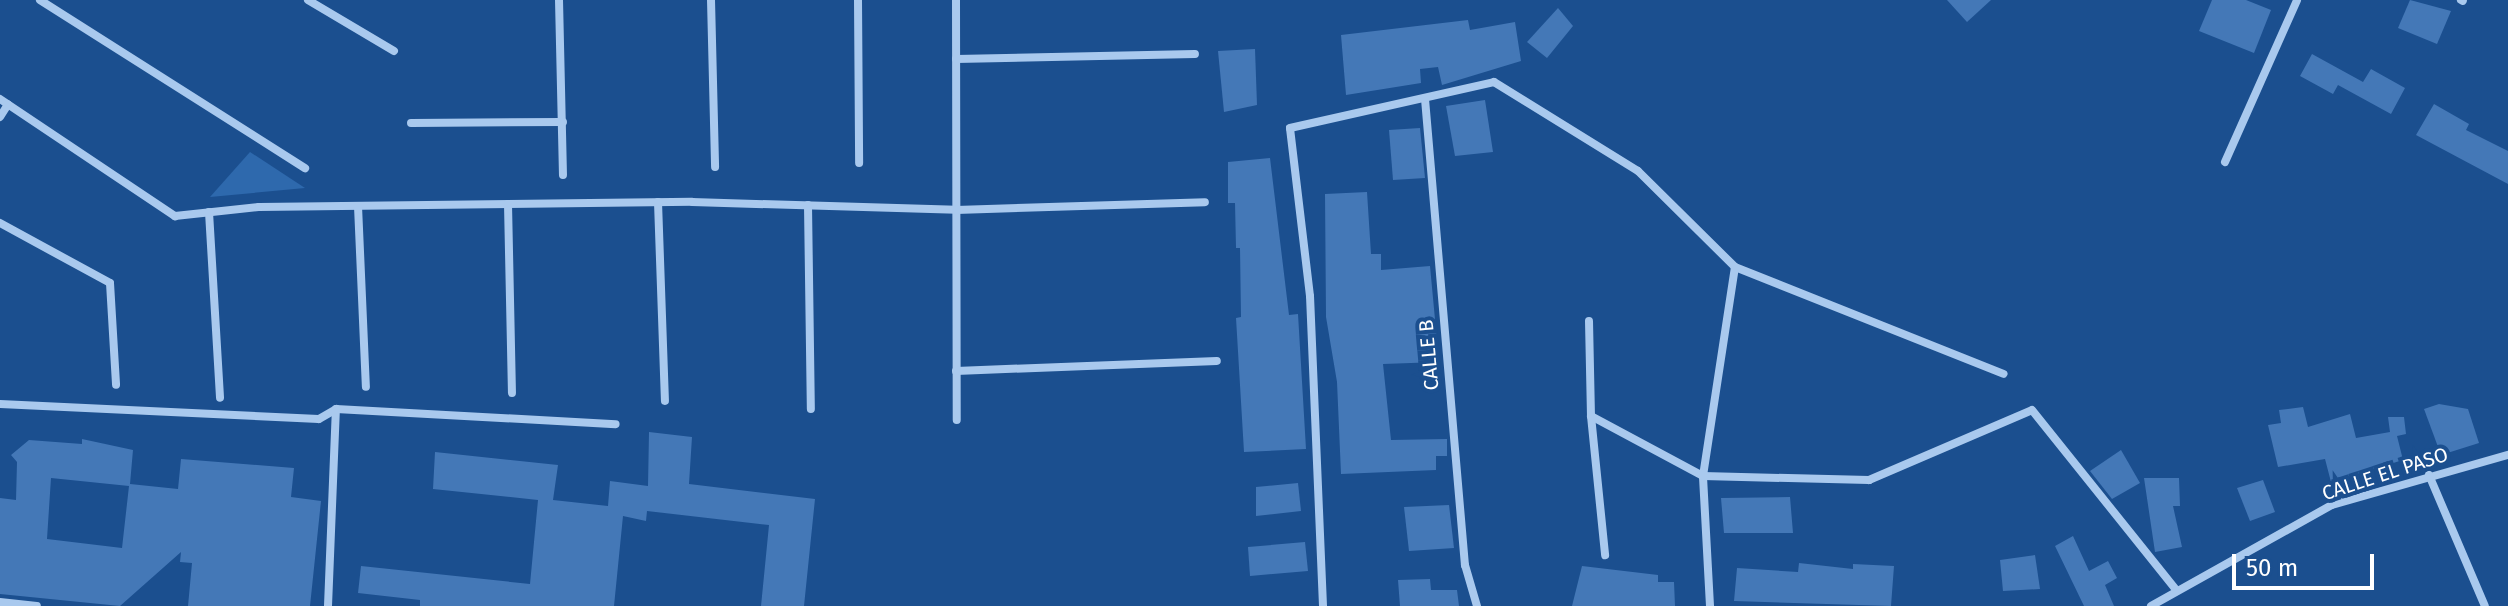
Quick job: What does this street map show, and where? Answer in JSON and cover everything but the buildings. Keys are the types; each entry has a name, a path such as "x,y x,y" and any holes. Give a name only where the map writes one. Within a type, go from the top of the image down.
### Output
{"street":[{"path":"40,0 305,168"},
{"path":"308,0 394,51"},
{"path":"559,0 563,175"},
{"path":"711,0 715,167"},
{"path":"858,0 859,163"},
{"path":"956,0 957,420"},
{"path":"2225,162 2297,0"},
{"path":"956,59 1195,54"},
{"path":"1323,606 1310,296 1290,128 1494,82 1638,171 1735,267 2004,374"},
{"name":"CALLE B","path":"1425,99 1465,565 1477,606"},
{"path":"0,117 4,102 175,216 358,206 658,202 956,210 1205,202"},
{"path":"411,123 563,122"},
{"path":"658,202 665,401"},
{"path":"508,204 512,393"},
{"path":"808,205 811,409"},
{"path":"358,206 366,387"},
{"path":"209,212 220,398"},
{"path":"0,223 110,283 116,385"},
{"path":"1710,606 1703,476 1735,267"},
{"path":"1589,321 1591,416 1605,555"},
{"path":"956,371 1217,361"},
{"path":"0,404 319,419 336,409 616,424"},
{"path":"328,606 336,409"},
{"path":"1591,416 1703,476 1869,480 2032,410 2176,590"},
{"name":"CALLE EL PASO","path":"2151,606 2332,505 2508,455"},
{"path":"2429,475 2485,606"},
{"path":"0,602 37,606"}],"shaded area":[{"path":"250,152 305,188 210,197"}]}
